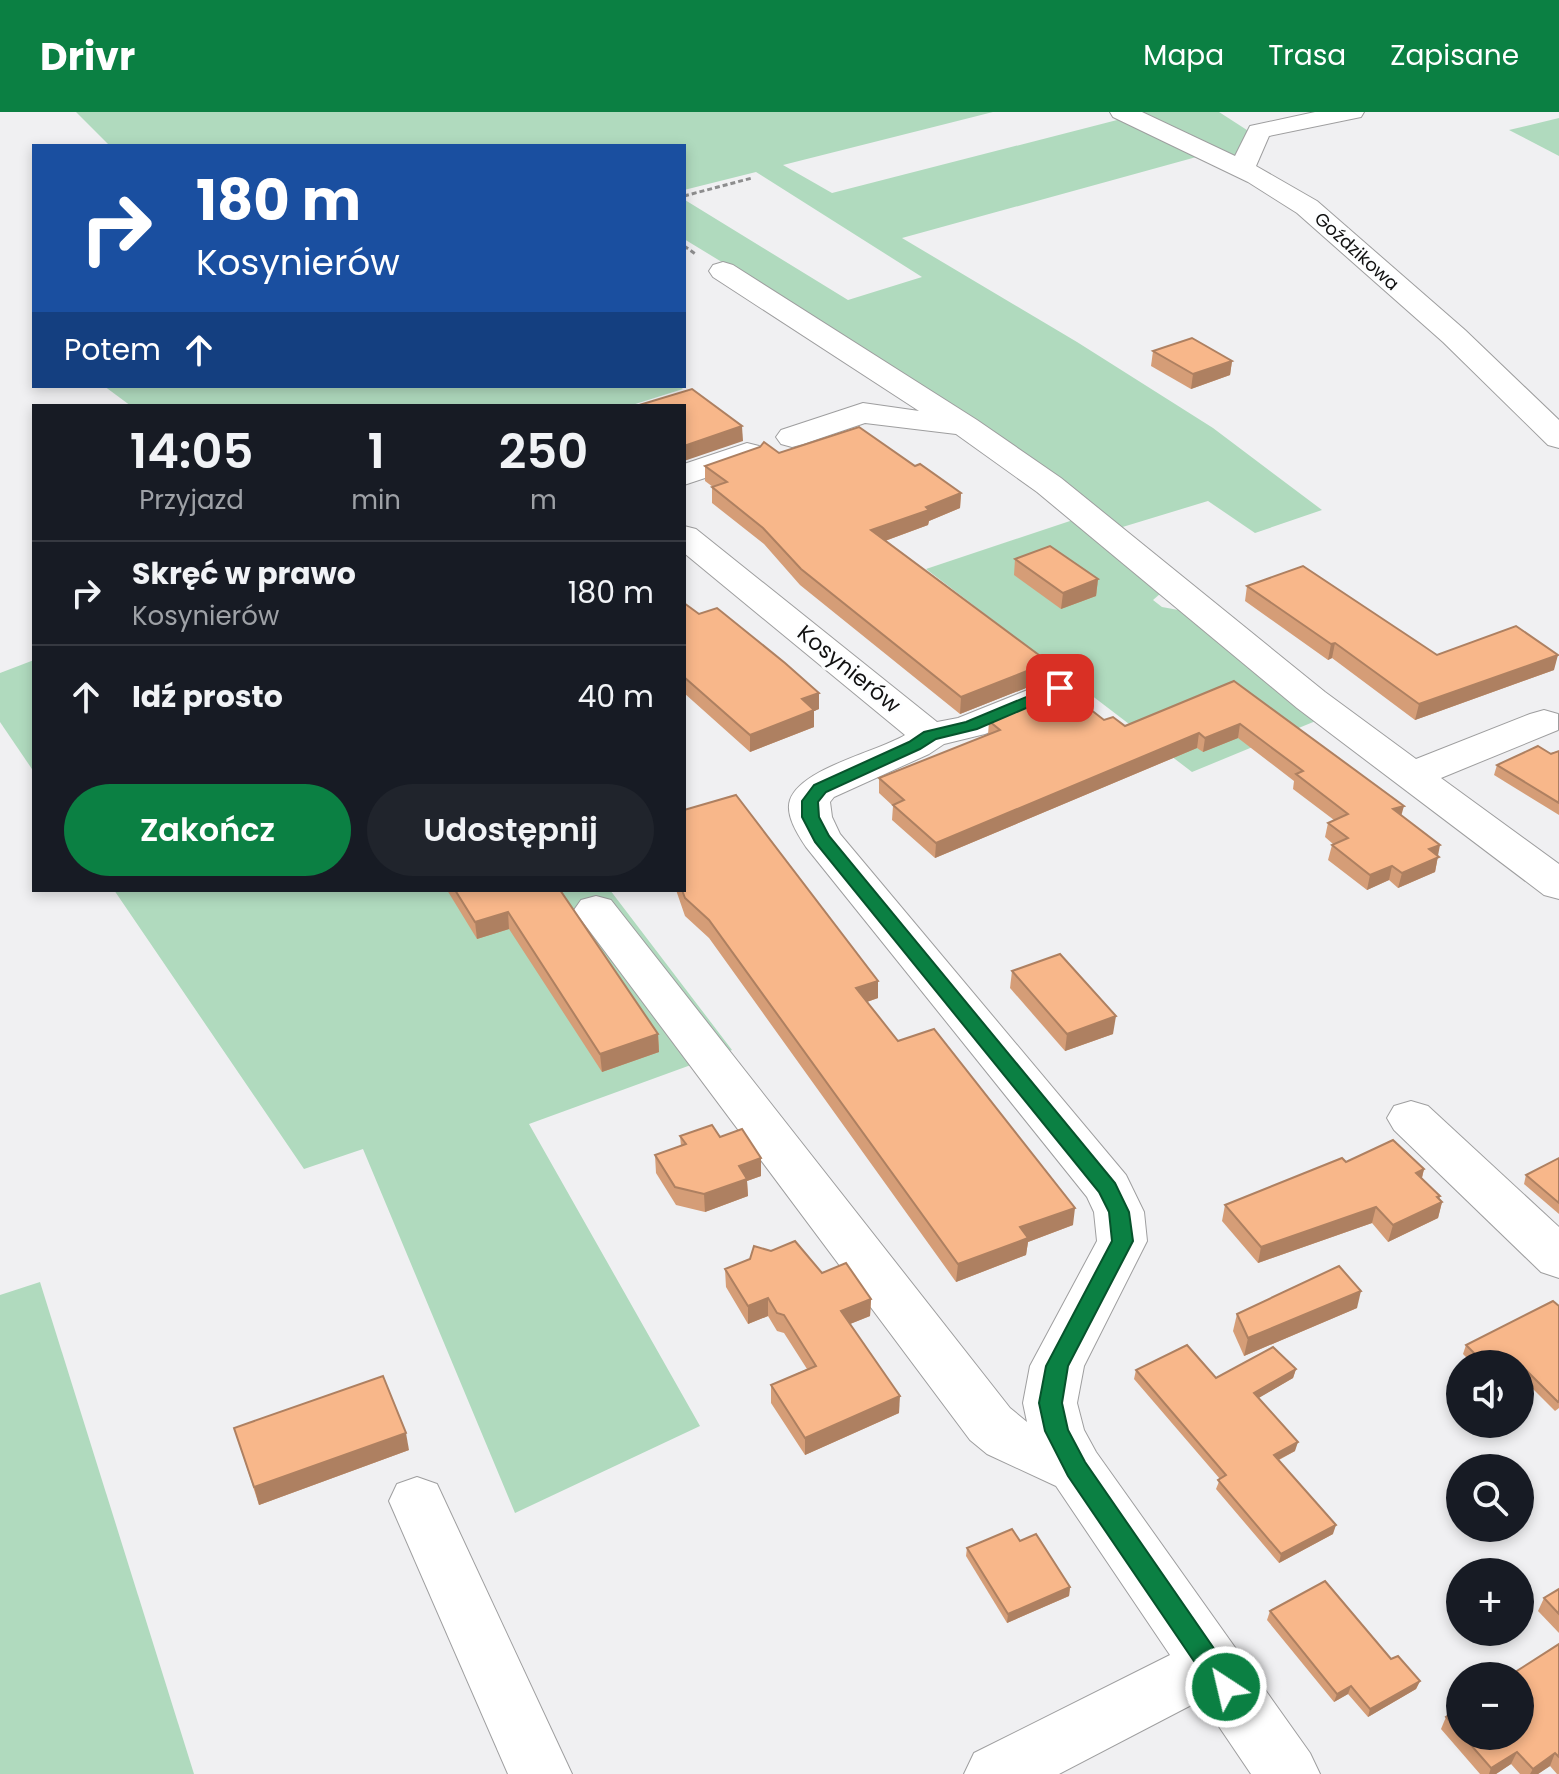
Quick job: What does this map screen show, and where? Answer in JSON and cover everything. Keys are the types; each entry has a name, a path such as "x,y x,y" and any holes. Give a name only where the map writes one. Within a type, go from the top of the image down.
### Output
{"street":[{"name":"Goździkowa","path":"1122,112 1238,167 1296,199 1454,336 1559,438"},
{"path":"1238,167 1245,163 1259,131 1352,112"},
{"path":"723,271 966,427 1049,485 1311,700 1559,885"},
{"path":"792,437 863,413 966,427"},
{"path":"686,474 747,453"},
{"name":"Kosynierów","path":"686,538 930,736"},
{"path":"1060,688 971,726 930,736 915,746 820,788 810,801 811,817 821,838 1108,1188 1119,1212 1122,1241 1057,1366 1050,1403 1057,1431 1076,1469 1288,1774"},
{"path":"1413,775 1544,722"},
{"path":"596,910 990,1424 1007,1438 1076,1469"},
{"path":"1411,1118 1559,1258"},
{"path":"417,1501 540,1774"},
{"path":"996,1774 1210,1665"}],"path":[{"path":"686,195 752,178"}],"green space":[{"path":"76,112 993,112 783,165 832,193 1121,119 1200,156 902,238 1077,342 1213,428 1322,510 1255,533 1208,501 1116,529 832,329 686,240 686,201 848,300 922,277 756,172 686,190 686,144 108,144"},
{"path":"1135,112 1219,112 1250,132 1233,158"},
{"path":"1559,118 1559,156 1509,130"},
{"path":"107,388 683,389 635,404 128,404"},
{"path":"1079,518 1168,587 1153,600 1162,607 1189,612 1323,718 1192,772 926,569"},
{"path":"32,661 32,769 0,722 0,673"},
{"path":"115,892 612,892 732,1050 529,1124 700,1426 515,1513 363,1149 304,1169"},
{"path":"40,1282 194,1774 0,1774 0,1295"}],"building":[{"path":"1192,338 1232,361 1193,374 1153,351"},
{"path":"692,389 742,426 686,445 686,404 643,404"},
{"path":"859,427 961,493 926,507 929,510 871,530 1043,658 1032,663 1037,667 961,697 801,569 763,528 712,487 727,482 705,466 760,447 764,442 779,453"},
{"path":"1050,546 1098,579 1063,593 1015,559"},
{"path":"1303,566 1437,655 1516,626 1558,655 1419,704 1335,643 1331,644 1247,586"},
{"path":"686,604 699,614 717,608 819,693 802,699 814,710 750,735 686,679"},
{"path":"1234,681 1404,806 1393,809 1440,845 1429,849 1439,857 1402,873 1392,866 1370,875 1332,845 1348,838 1328,823 1348,814 1296,774 1303,771 1240,724 1205,738 1199,733 936,843 893,805 904,800 879,778 1000,730 989,721 1064,689 1104,720 1113,717 1125,726"},
{"path":"1538,746 1551,754 1559,751 1559,803 1497,765"},
{"path":"736,795 878,981 856,988 898,1041 934,1029 1075,1208 1020,1227 1028,1238 958,1264 709,920 685,898 686,809"},
{"path":"456,892 561,892 658,1034 600,1054 508,912 475,922"},
{"path":"1060,954 1116,1016 1067,1034 1012,971"},
{"path":"712,1125 720,1137 742,1129 761,1158 739,1166 747,1179 704,1194 675,1187 655,1155 686,1144 680,1136"},
{"path":"1393,1140 1424,1169 1416,1173 1440,1196 1437,1197 1442,1202 1393,1225 1376,1207 1261,1247 1225,1205 1342,1158 1346,1162"},
{"path":"1559,1158 1559,1203 1526,1175"},
{"path":"795,1241 822,1273 846,1263 871,1299 841,1311 900,1396 805,1438 771,1385 816,1366 784,1315 777,1313 768,1298 748,1306 725,1269 750,1259 754,1246 771,1251"},
{"path":"1339,1266 1361,1291 1248,1338 1237,1314"},
{"path":"1553,1301 1559,1306 1559,1401 1534,1378 1534,1350 1471,1350 1466,1345"},
{"path":"1187,1345 1216,1378 1273,1347 1296,1369 1254,1393 1298,1442 1274,1455 1336,1525 1281,1554 1218,1480 1226,1475 1136,1370"},
{"path":"383,1376 406,1433 254,1487 234,1428"},
{"path":"1012,1529 1020,1541 1036,1534 1070,1587 1008,1614 967,1548"},
{"path":"1325,1581 1391,1659 1398,1656 1420,1681 1370,1709 1351,1686 1337,1694 1270,1611"},
{"path":"1559,1589 1559,1614 1544,1598"},
{"path":"1559,1644 1559,1757 1555,1753 1533,1769 1517,1752 1491,1768 1475,1750 1534,1750 1534,1662 1531,1662"}],"route":[{"path":"1060,688 971,726 930,736 915,746 820,788 810,801 811,817 821,838 1108,1188 1119,1212 1122,1241 1057,1366 1050,1403 1057,1431 1076,1469 1226,1687"}]}
